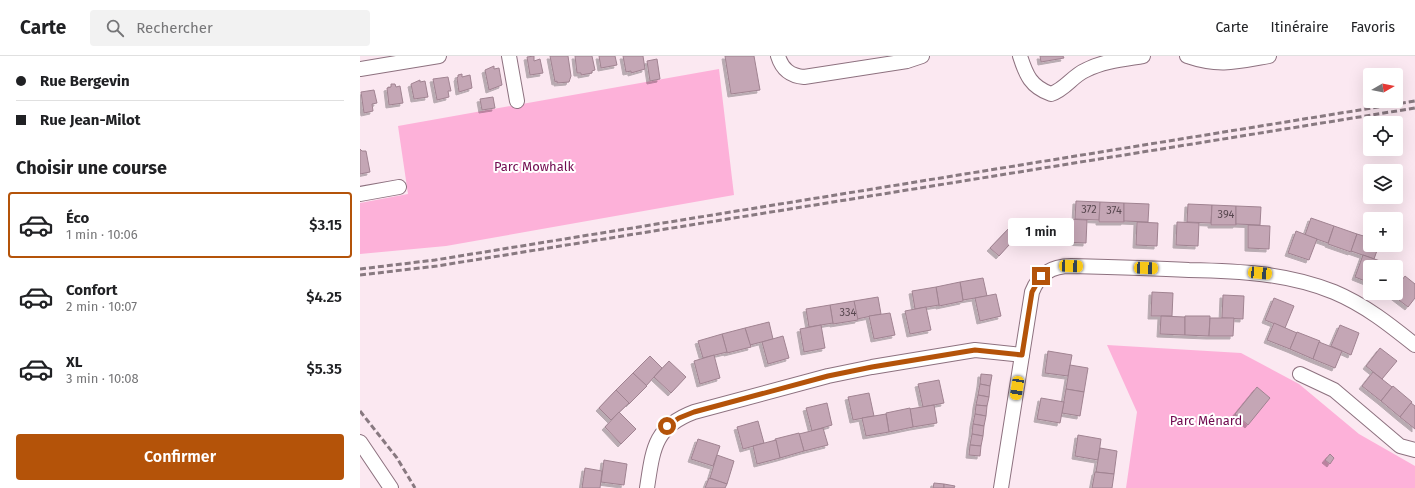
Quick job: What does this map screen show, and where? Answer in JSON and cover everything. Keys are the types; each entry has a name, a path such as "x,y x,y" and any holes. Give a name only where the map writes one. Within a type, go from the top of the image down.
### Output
{"street":[{"path":"360,69 439,56"},
{"path":"510,56 517,101"},
{"path":"778,56 784,69 790,74 804,77 907,61 922,56"},
{"path":"1020,56 1030,80 1039,90 1051,94 1061,90 1085,70 1097,65 1143,56"},
{"path":"1187,56 1205,59 1219,64 1269,56"},
{"path":"360,194 399,187"},
{"path":"1001,488 1032,292 1041,276 1054,268 1062,266 1270,274 1314,285 1357,303 1391,325 1415,345"},
{"path":"647,488 652,458 662,433 674,421 694,412 828,376 872,367 975,350 1022,355"},
{"path":"1300,374 1334,390 1400,446 1415,450"},
{"path":"360,442 391,488"}],"green space":[{"name":"Parc Mowhalk","path":"719,69 734,195 446,246 360,254 360,203 408,194 398,126"},
{"name":"Parc Ménard","path":"1107,345 1241,353 1299,384 1359,434 1415,466 1415,488 1126,488 1137,412"}],"building":[{"path":"534,56 534,61 540,59 543,73 530,75 527,57"},
{"path":"550,56 568,56 571,76 569,82 555,82"},
{"path":"575,56 592,56 595,70 592,71 592,73 581,75 581,73 577,73"},
{"path":"599,56 615,56 617,65 601,68"},
{"path":"623,56 643,56 645,69 631,73 631,71 626,72"},
{"path":"725,56 754,56 760,90 731,94"},
{"path":"1040,56 1063,56 1064,58 1041,62"},
{"path":"657,59 660,79 650,81 647,61"},
{"path":"494,66 494,69 499,68 502,85 489,90 485,70"},
{"path":"462,74 462,77 470,75 472,88 459,92 457,78 458,75"},
{"path":"448,77 451,91 448,91 449,97 437,100 433,79"},
{"path":"420,80 420,82 425,81 428,97 414,99 411,84"},
{"path":"391,84 395,84 396,87 400,86 403,103 389,105 387,88 391,87"},
{"path":"374,90 377,103 372,104 373,111 364,113 361,92"},
{"path":"493,97 495,108 482,110 480,99"},
{"path":"360,149 362,151 366,151 370,172 360,174"},
{"path":"1076,201 1100,202 1099,220 1075,219"},
{"path":"1100,202 1124,203 1124,222 1099,222"},
{"path":"1124,203 1149,204 1148,222 1124,221"},
{"path":"1188,204 1212,205 1211,223 1187,222"},
{"path":"1212,205 1236,206 1236,225 1211,225"},
{"path":"1236,206 1261,207 1260,225 1236,224"},
{"path":"1311,218 1334,226 1328,243 1305,235"},
{"path":"1066,219 1087,220 1086,243 1064,242"},
{"path":"1137,222 1158,223 1157,246 1136,245"},
{"path":"1177,222 1199,223 1198,246 1176,245"},
{"path":"1248,225 1270,226 1269,249 1248,248"},
{"path":"1011,226 1019,234 999,256 990,248"},
{"path":"1334,226 1357,234 1351,252 1328,244"},
{"path":"1296,231 1317,239 1309,260 1288,253"},
{"path":"1357,234 1363,236 1363,252 1376,252 1374,259 1351,251"},
{"path":"1363,255 1377,260 1363,260 1363,280 1355,277"},
{"path":"1405,276 1415,284 1415,298 1408,307 1399,300 1403,300 1403,279"},
{"path":"983,278 987,296 963,300 960,282"},
{"path":"960,282 963,301 939,306 936,287"},
{"path":"936,287 939,305 915,309 912,291"},
{"path":"1152,292 1173,293 1172,316 1151,316"},
{"path":"996,294 1001,316 980,321 975,298"},
{"path":"1223,295 1244,296 1243,319 1222,318"},
{"path":"878,297 881,314 857,319 854,301"},
{"path":"1274,298 1294,306 1285,328 1265,320"},
{"path":"854,301 858,320 833,324 830,305"},
{"path":"830,305 833,323 809,327 806,309"},
{"path":"926,307 931,330 910,334 905,311"},
{"path":"890,313 895,335 874,339 869,316"},
{"path":"1161,316 1185,317 1185,335 1160,334"},
{"path":"1185,316 1210,316 1209,336 1185,335"},
{"path":"1210,318 1234,318 1233,336 1209,336"},
{"path":"769,322 773,339 750,345 745,328"},
{"path":"1274,323 1297,333 1290,349 1267,340"},
{"path":"821,325 825,348 804,352 800,329"},
{"path":"1340,325 1359,333 1351,355 1331,346"},
{"path":"745,328 751,347 727,353 722,334"},
{"path":"1297,332 1320,341 1313,359 1290,349"},
{"path":"722,334 727,352 703,358 698,341"},
{"path":"783,336 789,358 768,364 762,342"},
{"path":"1319,342 1342,351 1335,368 1313,359"},
{"path":"1380,348 1397,361 1382,379 1366,366"},
{"path":"1048,351 1072,355 1068,376 1045,373"},
{"path":"714,355 720,378 700,384 694,361"},
{"path":"650,356 662,368 646,386 633,373"},
{"path":"669,361 686,377 671,393 654,377"},
{"path":"1070,365 1088,368 1084,392 1066,389"},
{"path":"1373,372 1392,387 1381,401 1362,386"},
{"path":"633,373 647,386 629,404 616,390"},
{"path":"981,374 992,375 990,386 980,384"},
{"path":"939,380 944,403 923,407 918,384"},
{"path":"980,384 990,386 989,397 978,395"},
{"path":"1393,386 1412,402 1400,417 1381,401"},
{"path":"1257,387 1270,398 1248,425 1235,414"},
{"path":"1066,389 1084,392 1080,416 1062,413"},
{"path":"616,390 629,403 611,420 599,408"},
{"path":"869,393 874,416 853,420 848,397"},
{"path":"978,395 989,397 987,406 976,405"},
{"path":"1041,398 1064,402 1060,423 1037,419"},
{"path":"827,403 832,425 812,431 806,408"},
{"path":"1411,403 1415,406 1415,429 1400,417"},
{"path":"934,405 937,423 913,427 910,409"},
{"path":"976,405 987,406 986,416 975,414"},
{"path":"910,408 913,427 889,432 886,413"},
{"path":"619,412 636,429 621,444 605,427"},
{"path":"886,414 889,432 866,436 862,418"},
{"path":"975,414 986,416 984,426 973,424"},
{"path":"758,421 764,443 743,449 737,427"},
{"path":"973,424 984,426 983,436 972,434"},
{"path":"823,428 828,445 804,451 799,434"},
{"path":"799,433 804,451 780,458 775,439"},
{"path":"972,434 983,436 981,446 970,445"},
{"path":"1078,435 1101,439 1098,460 1075,456"},
{"path":"698,439 720,446 713,466 691,459"},
{"path":"776,440 780,458 757,464 753,446"},
{"path":"970,445 981,446 980,456 969,455"},
{"path":"1100,448 1117,451 1114,474 1096,472"},
{"path":"1330,454 1334,458 1330,464 1325,460"},
{"path":"717,455 734,461 727,484 710,478"},
{"path":"604,460 627,464 624,485 601,482"},
{"path":"585,468 602,471 600,488 582,488"},
{"path":"1095,472 1114,474 1112,488 1092,488"},
{"path":"709,478 727,484 725,488 705,488"},
{"path":"934,483 944,484 944,488 933,488"},
{"path":"944,484 955,486 954,488 944,488"}],"railway":[{"path":"360,269 435,260 1415,101"},
{"path":"360,275 437,266 1415,108"},
{"path":"360,411 397,458 415,488"}],"route":[{"path":"667,426 679,418 694,412 850,371 975,350 987,350 1022,355 1032,292 1037,280 1041,276"}]}
